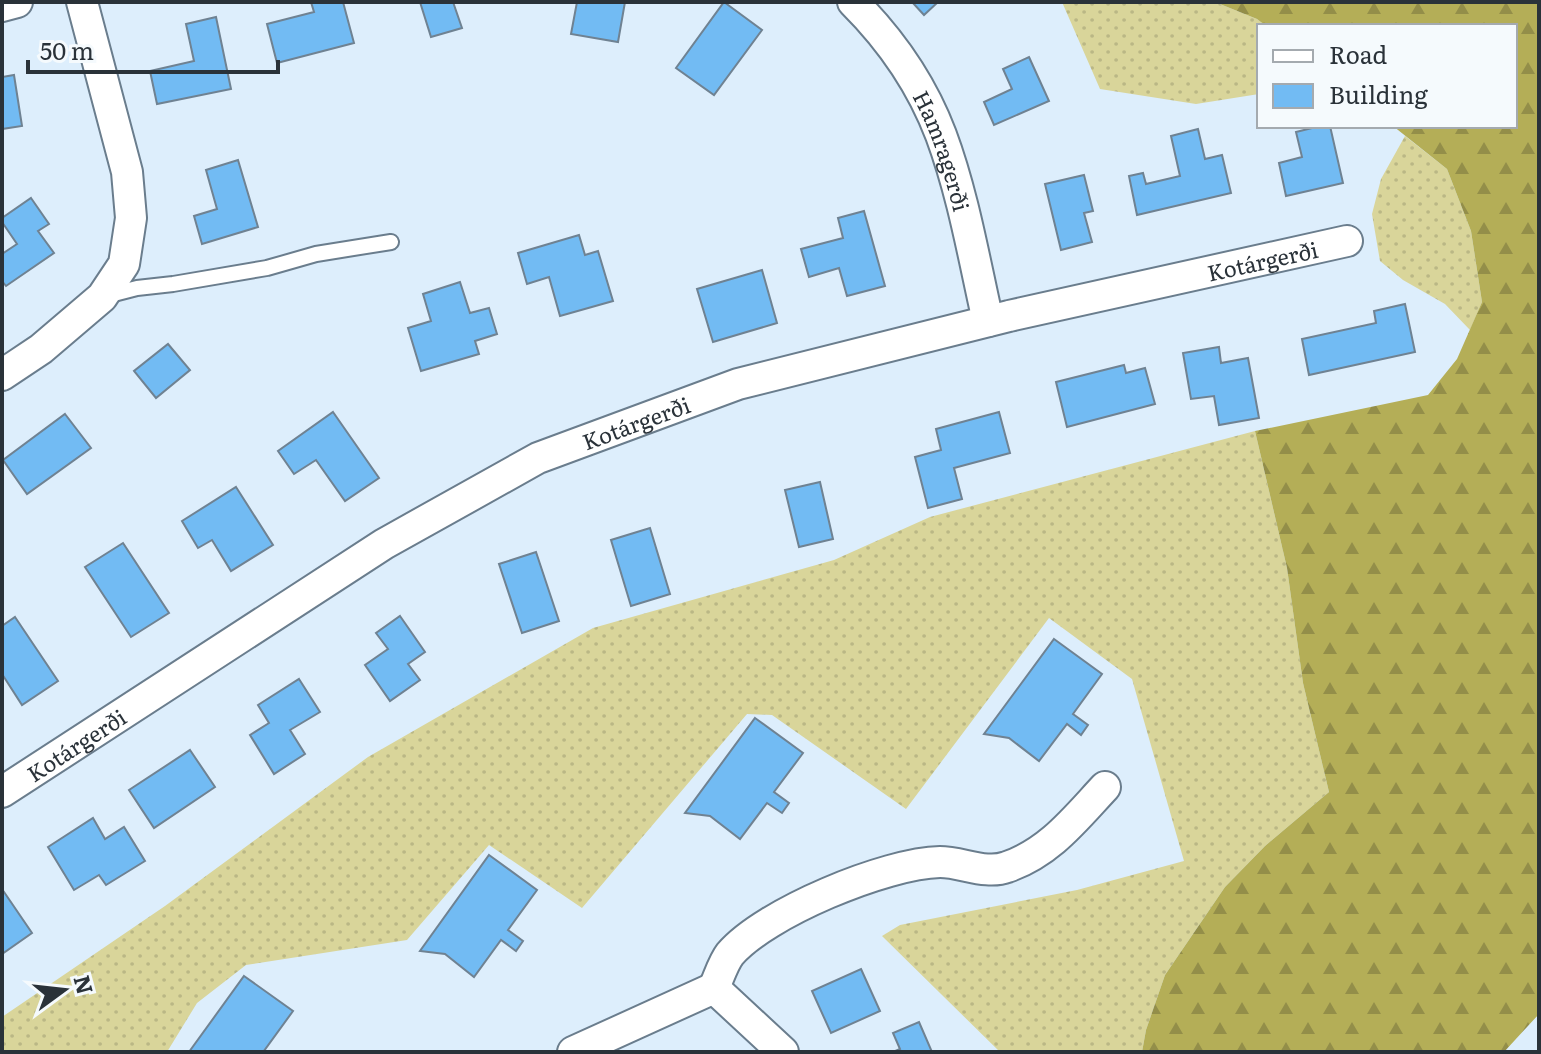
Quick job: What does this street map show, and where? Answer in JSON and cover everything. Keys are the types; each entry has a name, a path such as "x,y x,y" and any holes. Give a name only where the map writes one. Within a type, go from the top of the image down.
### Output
{"street":[{"path":"2,6 17,2"},
{"path":"2,375 41,349 102,297 124,264 131,218 127,172 82,2"},
{"name":"Hamragerði","path":"853,2 873,22 910,72 941,134 988,321"},
{"name":"Kotárgerði","path":"2,792 384,544 538,458 738,384 988,321 1347,241"},
{"path":"573,1052 714,988 729,955 770,922 859,879 910,864 944,862 1004,869 1047,848 1105,787"},
{"path":"714,988 783,1052"}],"lane":[{"path":"102,297 391,242"}],"shaded area":[{"path":"1062,2 1215,2 1263,24 1257,24 1257,94 1196,104 1100,89"},
{"path":"1405,136 1447,169 1471,231 1482,302 1470,330 1445,304 1403,280 1380,261 1372,214 1381,179"},
{"path":"1255,431 1287,568 1303,683 1329,792 1265,846 1225,887 1165,975 1146,1030 1142,1052 1000,1052 882,936 900,925 1077,890 1184,861 1132,679 1049,618 906,809 772,715 747,714 582,908 489,845 407,940 246,965 197,1003 167,1052 2,1052 2,1017 165,906 368,757 593,628 834,560 930,517"}],"green space":[{"path":"1215,2 1539,2 1539,1014 1504,1052 1142,1052 1146,1030 1165,975 1225,887 1265,846 1329,792 1303,683 1287,568 1255,431 1428,395 1457,359 1482,302 1471,231 1447,169 1396,128 1517,128 1517,24 1263,24"}],"building":[{"path":"311,2 343,2 354,43 277,63 267,24 314,12"},
{"path":"420,2 453,2 462,28 431,37"},
{"path":"577,2 625,2 618,42 571,34"},
{"path":"724,2 762,30 714,95 676,68"},
{"path":"912,2 938,2 924,15"},
{"path":"216,17 231,89 157,104 150,71 194,61 186,24"},
{"path":"1029,57 1049,101 994,125 984,102 1012,89 1003,69"},
{"path":"14,75 22,126 2,129 2,77"},
{"path":"1330,128 1343,183 1286,196 1279,163 1302,157 1296,132"},
{"path":"1198,129 1205,159 1222,155 1231,193 1137,215 1129,176 1143,173 1146,184 1180,176 1171,136"},
{"path":"238,160 258,227 202,244 194,216 217,209 206,170"},
{"path":"1084,175 1093,211 1084,213 1092,242 1061,250 1045,184"},
{"path":"31,198 49,224 38,231 54,253 6,286 2,281 2,254 17,244 2,218"},
{"path":"864,211 885,286 847,296 839,268 809,277 801,249 843,238 838,218"},
{"path":"579,235 585,255 598,251 613,301 560,316 549,277 527,284 518,253"},
{"path":"762,270 777,323 713,342 697,289"},
{"path":"460,282 470,313 489,308 497,334 475,341 479,354 421,371 408,328 431,321 423,294"},
{"path":"1405,304 1415,352 1309,375 1302,339 1376,323 1374,311"},
{"path":"168,344 190,370 156,398 134,371"},
{"path":"1219,347 1221,363 1248,358 1259,418 1219,425 1214,396 1191,399 1183,353"},
{"path":"1124,365 1126,373 1145,368 1155,404 1067,427 1056,382"},
{"path":"333,412 379,478 345,501 316,460 294,474 278,451"},
{"path":"999,412 1010,453 954,468 962,499 928,508 915,457 941,450 936,429"},
{"path":"65,414 91,448 27,494 3,460"},
{"path":"820,482 833,539 799,547 785,490"},
{"path":"236,487 273,545 231,571 212,540 198,548 182,521"},
{"path":"650,528 670,594 631,606 611,540"},
{"path":"123,543 169,613 131,637 85,567"},
{"path":"536,552 559,621 522,633 499,564"},
{"path":"400,616 425,652 408,664 420,680 390,701 365,665 388,649 376,633"},
{"path":"15,617 58,681 22,705 2,674 2,626"},
{"path":"1054,639 1102,674 1073,714 1088,725 1081,735 1067,724 1039,761 1009,738 984,734"},
{"path":"299,679 320,712 290,730 305,754 274,774 250,735 269,723 258,705"},
{"path":"755,718 803,753 774,792 789,803 782,813 767,803 740,839 710,816 685,813"},
{"path":"190,750 215,787 154,828 129,790"},
{"path":"93,818 105,839 124,827 145,861 106,885 99,875 74,890 48,847"},
{"path":"489,855 537,890 508,930 523,941 516,951 501,940 474,977 445,954 420,951"},
{"path":"2,889 32,933 2,954"},
{"path":"861,969 880,1011 831,1033 812,991"},
{"path":"244,976 293,1011 266,1052 189,1052"},
{"path":"919,1022 932,1052 893,1052 900,1049 893,1033"}]}
